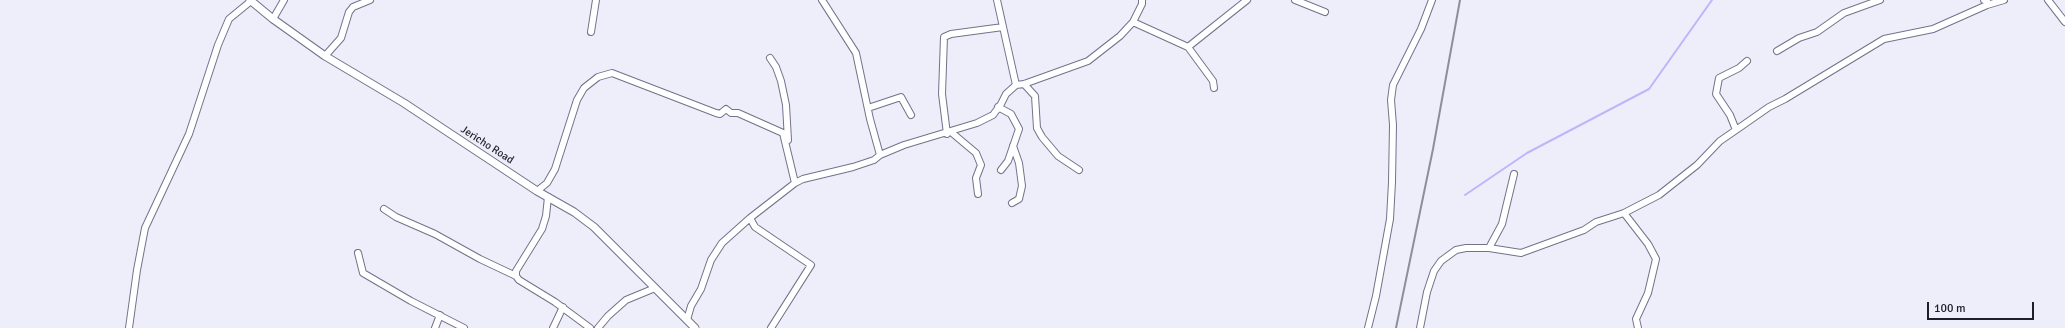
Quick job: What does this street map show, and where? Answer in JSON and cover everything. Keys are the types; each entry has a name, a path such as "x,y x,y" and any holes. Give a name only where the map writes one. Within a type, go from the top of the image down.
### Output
{"street":[{"path":"273,19 284,0"},
{"path":"325,56 341,38 349,12 353,7 370,0"},
{"path":"591,32 596,0"},
{"path":"822,0 856,53 880,155"},
{"path":"997,0 1016,85"},
{"path":"687,320 691,306 701,289 707,268 715,252 750,218 795,183 803,179 853,167 874,160 880,155 904,145 949,133 977,123 992,115 1006,94 1016,85 1024,84 1088,61 1120,36 1133,22 1142,4 1142,0"},
{"path":"1188,47 1247,0"},
{"path":"1295,0 1325,12"},
{"path":"1368,328 1376,296 1390,219 1393,125 1391,100 1393,85 1421,29 1432,0"},
{"path":"1777,51 1799,38 1817,32 1844,13 1880,0"},
{"path":"1420,328 1427,292 1434,272 1441,261 1456,250 1466,248 1489,248 1521,253 1584,230 1596,222 1624,213 1659,195 1697,165 1720,140 1769,106 1785,99 1884,39 1916,31 1933,29 1987,5 2004,0"},
{"path":"2048,0 2065,22"},
{"path":"129,328 137,270 145,228 189,134 218,45 229,19 251,1"},
{"name":"Jericho Road","path":"251,1 273,19 325,56 404,103 537,191 574,212 594,227 695,328"},
{"path":"1133,22 1188,47 1213,81 1214,88"},
{"path":"978,194 976,178 981,165 976,153 949,133 942,94 944,37 951,34 1003,27"},
{"path":"770,58 776,67 781,81 786,105 788,154"},
{"path":"1736,130 1730,115 1716,94 1719,78 1738,68 1746,61"},
{"path":"537,191 547,183 555,169 577,100 584,88 604,74 612,73 716,113 720,114 726,109 731,113 738,113 783,133 795,183"},
{"path":"1024,84 1035,96 1037,128 1042,137 1058,156 1079,170"},
{"path":"868,108 901,97 911,114"},
{"path":"998,107 1011,114 1019,129 1008,161 1001,170"},
{"path":"1012,203 1019,199 1022,186 1019,163 1013,146"},
{"path":"1489,248 1502,224 1514,174"},
{"path":"516,276 516,271 542,229 546,216 548,197"},
{"path":"384,209 396,217 435,234 480,259 516,276 519,280 563,307 590,328"},
{"path":"1624,213 1648,244 1656,259 1648,293 1636,319 1638,328"},
{"path":"750,218 755,227 811,265 771,328"},
{"path":"358,253 363,273 411,301 464,328"},
{"path":"598,328 608,316 626,300 655,288"},
{"path":"553,328 563,307"},
{"path":"435,328 440,315"}],"waterway":[{"path":"1465,195 1527,153 1649,89 1712,0"}],"railway":[{"path":"1396,328 1433,149 1460,0"}]}
